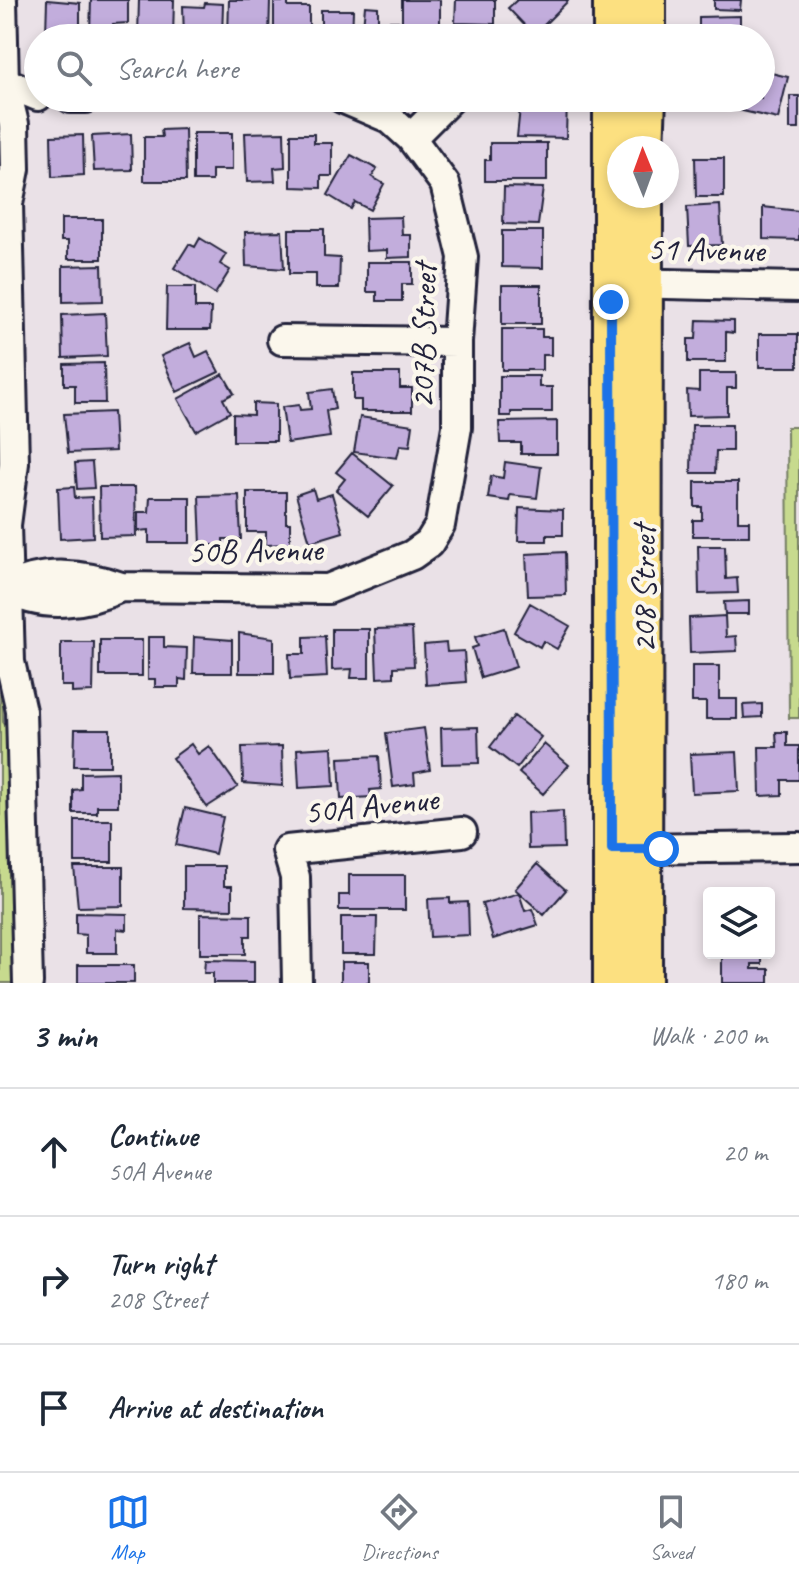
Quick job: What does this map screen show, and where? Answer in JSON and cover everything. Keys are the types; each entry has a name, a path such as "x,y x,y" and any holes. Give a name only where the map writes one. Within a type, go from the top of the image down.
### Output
{"main road":[{"path":"612,0 612,24"},
{"path":"647,0 647,24"},
{"name":"208 Street","path":"613,112 627,284 628,849 643,983"},
{"path":"645,136 646,112"},
{"name":"208 Street","path":"627,284 642,208"},
{"name":"208 Street","path":"612,983 628,849"}],"street":[{"path":"2,0 2,88 14,124 15,169 4,194 14,463 6,525 21,589 29,667 21,711 28,983"},
{"path":"2,88 24,79"},
{"path":"2,88 24,93"},
{"name":"207B Street","path":"375,112 389,118 411,138 445,184 463,257 457,342 457,427 440,525 429,543"},
{"path":"411,138 437,112"},
{"name":"51 Avenue","path":"627,284 799,287"},
{"path":"282,340 457,342"},
{"name":"50B Avenue","path":"21,589 93,600 121,587 328,589 412,555 429,543"},
{"name":"50A Avenue","path":"297,983 295,877 287,850 462,832"},
{"path":"628,849 799,847"}],"green space":[{"path":"787,427 799,427 799,718 789,718"},
{"path":"0,556 3,722 9,730 16,983 0,983"}],"building":[{"path":"47,0 80,3 80,24 46,24"},
{"path":"91,0 128,0 128,23 90,24"},
{"path":"139,0 174,0 173,24 138,24"},
{"path":"229,0 270,0 269,24 228,24"},
{"path":"402,0 440,0 440,24 402,24"},
{"path":"456,0 495,0 495,24 455,23"},
{"path":"517,0 568,1 545,24 523,24 508,8"},
{"path":"714,0 741,0 740,10 714,9"},
{"path":"274,2 288,2 288,7 309,7 309,24 274,24"},
{"path":"205,3 223,4 222,24 184,24 183,6 204,7"},
{"path":"365,6 378,7 378,21 398,21 398,24 363,24"},
{"path":"321,10 353,10 352,24 321,24"},
{"path":"740,16 740,24 699,24 699,17"},
{"path":"775,74 788,77 778,119 747,112 775,112"},
{"path":"790,96 799,96 799,129 790,129"},
{"path":"520,112 567,112 566,138 517,137"},
{"path":"185,129 186,181 144,181 144,137 162,137 161,130"},
{"path":"284,132 285,167 274,168 275,181 247,182 245,133"},
{"path":"193,133 232,133 232,170 212,170 212,181 193,181"},
{"path":"131,134 132,170 94,171 92,136"},
{"path":"291,134 314,134 314,143 332,143 332,176 321,176 321,188 291,187"},
{"path":"83,135 84,175 52,177 51,136"},
{"path":"490,143 547,143 547,181 485,181 485,160 490,160"},
{"path":"351,155 377,169 372,177 384,184 370,210 355,202 351,209 328,195"},
{"path":"695,158 724,158 724,197 696,197"},
{"path":"504,187 543,188 538,225 503,224"},
{"path":"720,205 722,245 689,246 687,207"},
{"path":"763,207 799,211 799,240 763,239"},
{"path":"401,217 402,235 411,235 411,257 387,258 387,250 366,251 365,218"},
{"path":"61,219 102,219 102,259 68,259 68,241 61,241"},
{"path":"289,229 324,229 324,257 340,258 339,288 316,288 316,274 289,274"},
{"path":"282,231 284,269 246,266 245,232"},
{"path":"502,231 543,231 543,268 502,267"},
{"path":"200,238 226,254 220,264 230,270 215,294 174,268 189,244 195,247"},
{"path":"367,262 412,262 412,284 402,284 402,301 377,301 377,292 367,292"},
{"path":"102,265 103,301 63,302 63,266"},
{"path":"502,285 541,285 541,324 502,324"},
{"path":"167,287 195,287 195,308 211,308 210,330 166,330"},
{"path":"105,313 107,356 63,358 62,315"},
{"path":"697,320 734,321 734,333 726,332 726,362 688,362 688,339 696,339"},
{"path":"502,329 542,329 542,337 551,337 551,355 542,355 542,370 502,370"},
{"path":"759,334 798,334 798,367 759,367"},
{"path":"190,343 196,357 208,351 219,372 177,392 161,356"},
{"path":"104,363 105,403 75,403 75,385 64,385 64,364"},
{"path":"353,373 400,373 400,388 412,388 412,411 361,411 361,400 353,400"},
{"path":"699,373 736,373 736,388 727,388 727,415 688,416 687,390 699,391"},
{"path":"223,374 234,393 223,399 230,412 196,431 178,399"},
{"path":"500,376 539,376 539,387 552,387 552,412 511,412 511,416 500,416"},
{"path":"332,389 335,409 326,411 330,437 287,443 282,407 299,405 300,410 311,409 309,392"},
{"path":"253,403 276,404 276,441 233,441 233,414 253,415"},
{"path":"113,412 115,451 68,453 64,414"},
{"path":"360,417 413,425 410,446 400,445 397,458 354,452"},
{"path":"557,421 557,454 521,454 521,443 500,443 499,422"},
{"path":"692,425 732,425 732,451 716,451 715,473 691,473"},
{"path":"352,453 393,486 368,516 336,490 345,479 336,472"},
{"path":"92,462 94,488 77,489 75,463"},
{"path":"505,462 541,467 537,498 510,495 509,501 488,498 491,476 503,478"},
{"path":"695,482 738,482 738,521 749,521 749,536 693,536 693,520 702,520 702,507 695,507"},
{"path":"74,487 75,498 92,497 93,537 60,539 58,488"},
{"path":"99,487 135,487 136,536 100,537"},
{"path":"313,489 316,499 332,494 343,532 310,542 296,495"},
{"path":"247,492 286,492 290,544 266,545 266,532 247,532"},
{"path":"239,495 241,539 223,539 223,545 201,545 199,496"},
{"path":"150,497 190,497 190,543 149,543 149,530 138,531 138,512 149,512"},
{"path":"519,508 563,510 563,535 547,535 547,541 518,541"},
{"path":"698,546 725,546 726,579 737,578 738,593 699,594"},
{"path":"565,552 566,595 528,596 526,554"},
{"path":"749,601 749,614 725,614 724,602"},
{"path":"530,603 570,626 557,649 543,641 540,647 514,632"},
{"path":"725,616 726,637 736,636 737,651 690,653 689,618"},
{"path":"412,628 414,666 394,667 394,677 377,678 375,629"},
{"path":"504,628 516,667 481,678 472,648 478,646 475,637"},
{"path":"332,629 369,629 369,678 351,678 352,669 332,670"},
{"path":"239,633 274,638 274,673 239,673"},
{"path":"325,636 327,677 290,679 289,654 304,654 304,637"},
{"path":"148,637 164,637 164,647 187,648 186,680 179,679 179,687 155,687 155,679 148,679"},
{"path":"194,637 232,640 232,673 193,673"},
{"path":"100,640 142,640 142,676 100,676"},
{"path":"61,642 94,642 93,692 72,693 72,686 61,686"},
{"path":"446,643 447,652 464,651 466,682 426,685 424,645"},
{"path":"692,666 719,666 719,699 737,699 737,719 706,719 706,702 692,702"},
{"path":"762,704 762,717 744,718 743,705"},
{"path":"514,716 541,737 517,768 490,747"},
{"path":"478,727 479,763 442,764 441,728"},
{"path":"424,728 430,770 414,773 415,784 393,787 386,733"},
{"path":"75,729 110,729 110,766 74,766"},
{"path":"776,732 787,732 787,746 799,746 799,780 782,780 782,795 760,796 759,747 777,747"},
{"path":"191,744 198,754 209,746 238,787 207,807 172,758"},
{"path":"544,744 569,765 543,794 519,773"},
{"path":"282,746 283,786 243,783 242,747"},
{"path":"332,747 334,786 299,788 297,749"},
{"path":"737,752 739,791 692,793 690,754"},
{"path":"379,756 381,789 370,790 371,797 341,799 339,758"},
{"path":"118,772 118,806 97,806 97,813 73,813 73,790 81,789 81,773"},
{"path":"185,808 223,817 215,854 176,845"},
{"path":"563,811 564,848 528,849 527,813"},
{"path":"75,820 112,820 112,862 75,862"},
{"path":"537,864 566,890 544,915 515,889"},
{"path":"184,866 224,866 224,886 232,886 232,909 184,908"},
{"path":"74,867 123,867 123,906 78,907"},
{"path":"349,875 405,875 405,910 339,910 339,895 349,895"},
{"path":"519,893 525,911 532,909 538,925 493,939 482,904"},
{"path":"450,898 450,903 468,902 469,935 430,937 428,899"},
{"path":"76,913 127,914 127,930 117,929 117,953 86,953 86,935 76,934"},
{"path":"200,914 251,915 251,936 245,936 245,954 200,954"},
{"path":"341,917 377,917 376,954 341,954"},
{"path":"722,959 762,959 762,964 752,964 752,969 769,969 769,983 722,983"},
{"path":"205,960 254,961 254,983 213,983 213,973 204,973"},
{"path":"341,962 369,962 369,983 341,983"},
{"path":"78,965 134,965 134,983 78,983"}],"route":[{"path":"611,302 612,849 661,849"}]}
